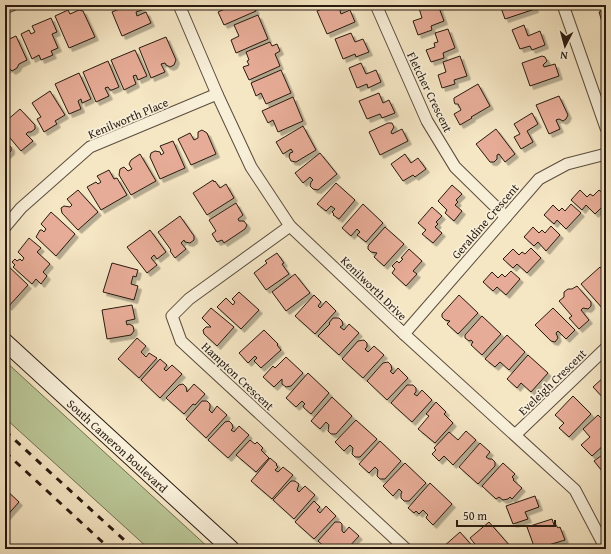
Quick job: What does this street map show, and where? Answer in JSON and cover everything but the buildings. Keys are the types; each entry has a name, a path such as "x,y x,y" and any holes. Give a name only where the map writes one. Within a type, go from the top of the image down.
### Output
{"street":[{"path":"5,8 12,5"},
{"name":"Kenilworth Drive","path":"179,5 217,94 251,167 290,226 404,334 575,490 606,549"},
{"name":"Fletcher Crescent","path":"376,5 427,121 455,167 506,217"},
{"path":"562,5 606,128"},
{"name":"Kenilworth Place","path":"5,227 21,208 90,148 217,94"},
{"name":"Geraldine Crescent","path":"404,334 539,179 567,164 606,154"},
{"name":"Hampton Crescent","path":"290,226 189,299 172,316 174,322 181,341 406,549"},
{"name":"South Cameron Boulevard","path":"5,342 231,549"},
{"name":"Eveleigh Crescent","path":"515,435 606,348"}],"green space":[{"path":"5,361 210,549 149,549 5,418"}],"railway":[{"path":"5,431 134,549"},
{"path":"5,452 110,549"}]}
